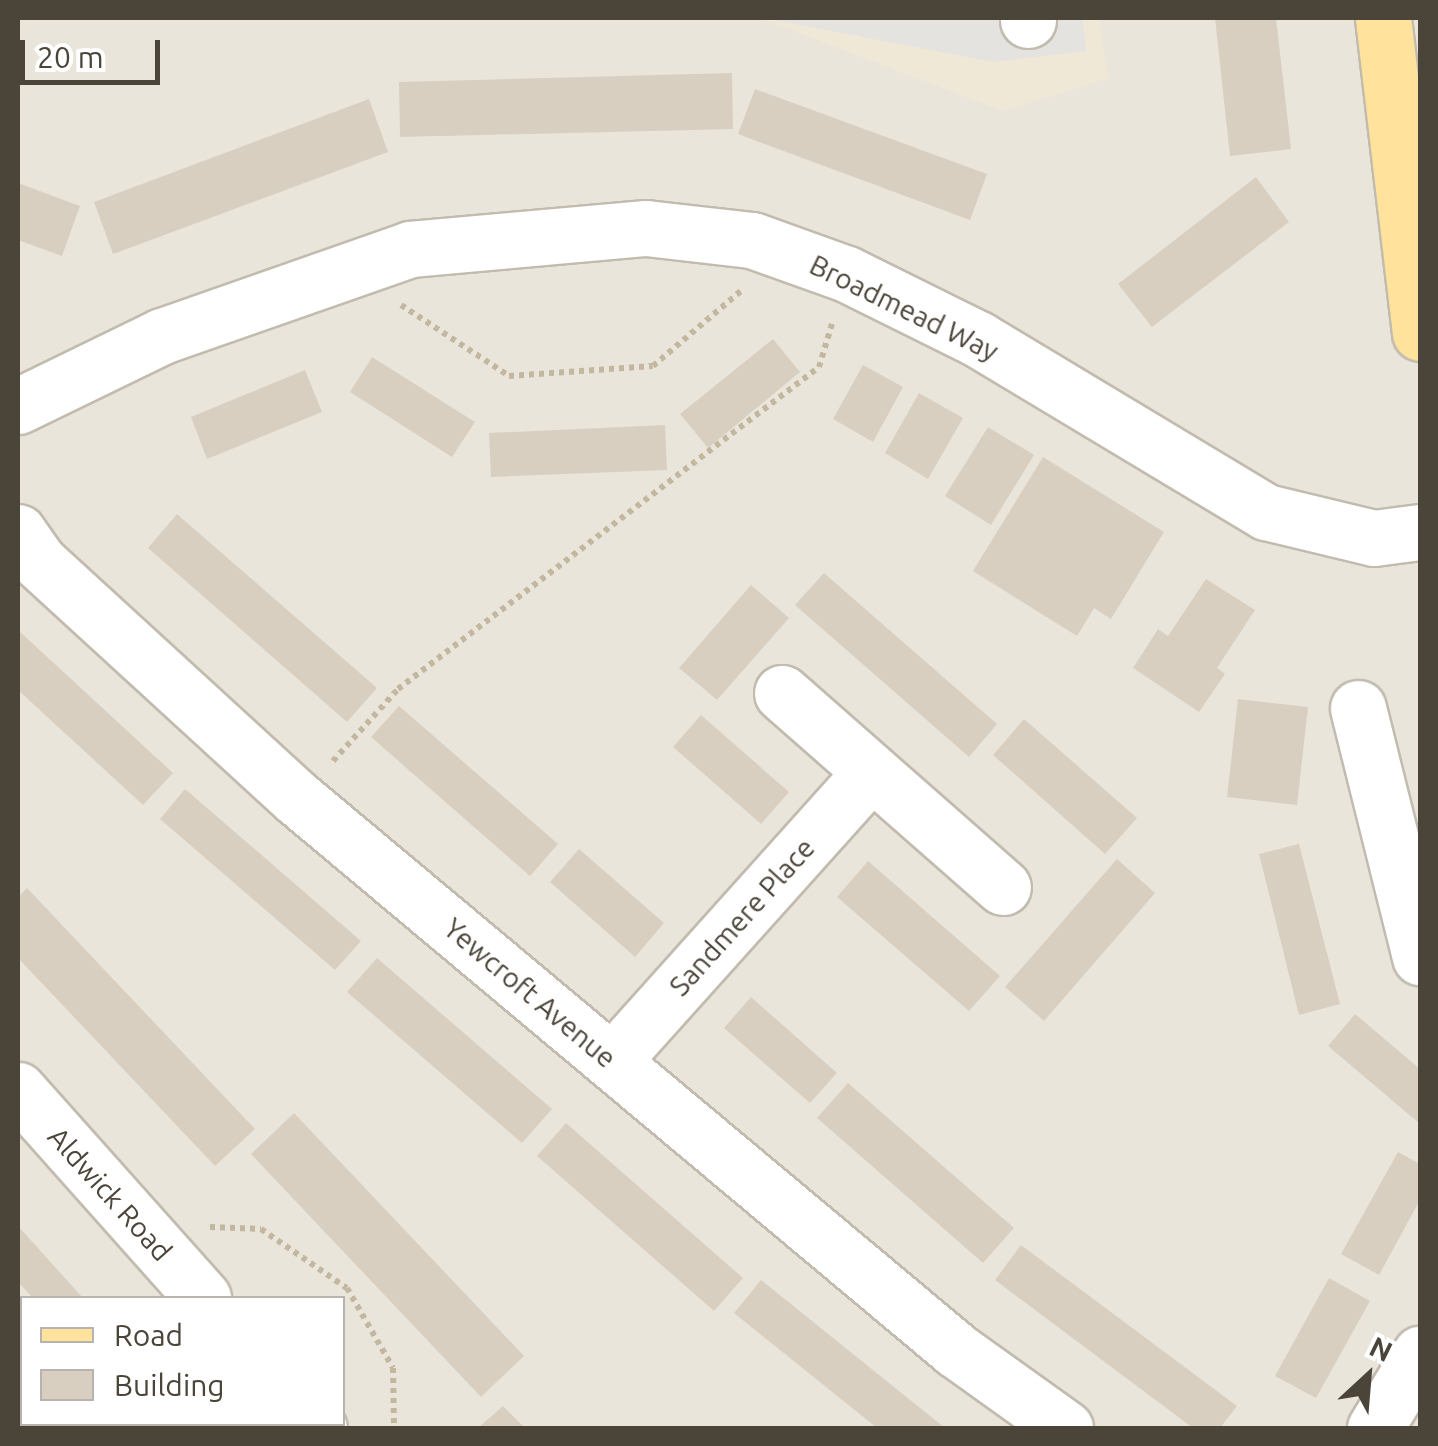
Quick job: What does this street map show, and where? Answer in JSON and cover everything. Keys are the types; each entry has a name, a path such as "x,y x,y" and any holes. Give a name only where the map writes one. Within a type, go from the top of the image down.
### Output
{"main road":[{"path":"1382,18 1420,333"}],"street":[{"name":"Broadmead Way","path":"18,406 162,336 410,249 646,228 752,240 847,274 978,339 1266,512 1374,538 1420,532"},
{"name":"Yewcroft Avenue","path":"18,532 38,561 298,799 956,1350 1065,1428"},
{"path":"782,693 1004,887"},
{"path":"1358,708 1420,957"},
{"name":"Sandmere Place","path":"612,1062 872,772"},
{"name":"Aldwick Road","path":"18,1090 201,1296"},
{"path":"1376,1428 1420,1354"}],"path":[{"path":"348,271 509,376 654,366 786,252"},
{"path":"298,799 398,689 819,367 847,274"},
{"path":"157,1246 180,1226 261,1229 316,1262 347,1288 392,1368 394,1428"}],"shaded area":[{"path":"18,18 1420,18 1420,1428 18,1428"},
{"path":"760,18 1099,18 1108,78 1003,111"},
{"path":"764,18 1082,18 1087,51 993,62"}],"building":[{"path":"1215,18 1276,18 1291,149 1230,156"},
{"path":"732,73 733,129 400,137 399,82"},
{"path":"755,89 987,174 970,220 738,134"},
{"path":"369,99 388,152 113,254 94,202"},
{"path":"1256,177 1289,222 1152,327 1118,284"},
{"path":"18,183 80,206 62,256 18,240"},
{"path":"773,339 800,372 708,448 680,414"},
{"path":"372,357 475,422 452,457 350,392"},
{"path":"863,365 903,387 873,442 833,419"},
{"path":"305,370 322,412 207,459 191,417"},
{"path":"919,393 963,418 928,479 885,453"},
{"path":"665,425 667,470 491,477 489,433"},
{"path":"988,427 1034,455 991,525 945,496"},
{"path":"1043,457 1164,532 1111,619 1094,608 1077,636 973,571"},
{"path":"177,514 377,688 347,722 148,548"},
{"path":"824,573 997,724 969,757 795,605"},
{"path":"1206,579 1255,610 1217,668 1225,674 1199,712 1133,668 1158,629 1168,636"},
{"path":"751,585 789,618 717,700 679,668"},
{"path":"18,630 173,773 143,805 18,690"},
{"path":"1238,699 1308,707 1297,805 1227,797"},
{"path":"399,706 558,844 530,876 371,737"},
{"path":"701,715 789,792 761,824 673,747"},
{"path":"1024,719 1137,818 1105,854 993,755"},
{"path":"185,789 361,941 335,970 160,819"},
{"path":"1299,844 1340,1004 1299,1015 1259,854"},
{"path":"579,849 664,923 635,957 550,882"},
{"path":"1117,859 1155,893 1044,1021 1005,987"},
{"path":"868,861 1000,976 969,1011 837,897"},
{"path":"27,888 255,1129 215,1166 18,958 18,897"},
{"path":"377,958 552,1109 522,1143 347,992"},
{"path":"751,997 837,1073 810,1103 724,1028"},
{"path":"1355,1014 1420,1069 1420,1124 1328,1046"},
{"path":"848,1083 1014,1228 983,1263 817,1118"},
{"path":"294,1113 524,1356 481,1397 251,1154"},
{"path":"566,1123 743,1278 714,1311 537,1156"},
{"path":"1398,1152 1420,1164 1420,1200 1379,1275 1341,1254"},
{"path":"18,1226 81,1296 31,1296 18,1282"},
{"path":"1021,1245 1237,1406 1220,1428 1193,1428 995,1280"},
{"path":"1329,1278 1370,1301 1316,1398 1275,1376"},
{"path":"761,1280 945,1428 877,1428 734,1313"},
{"path":"503,1406 525,1428 478,1428"},
{"path":"94,1426 159,1428 96,1428"}]}
